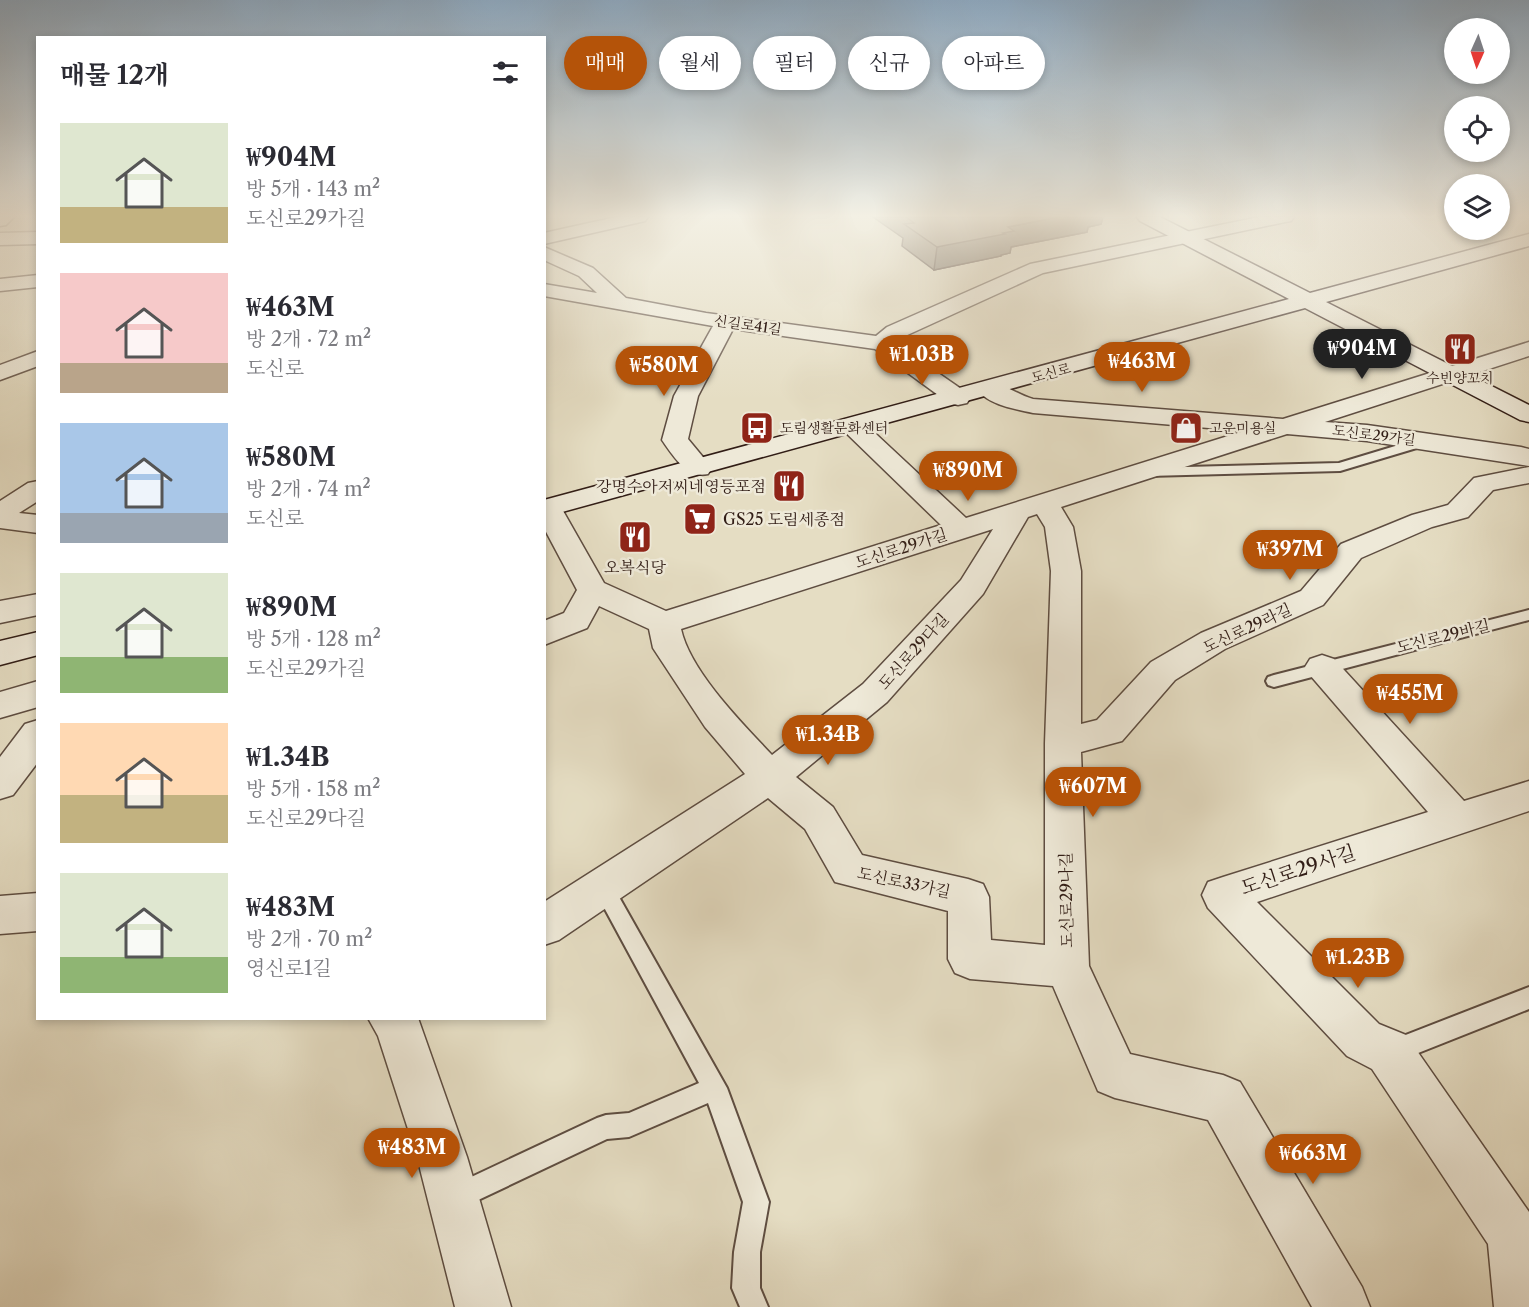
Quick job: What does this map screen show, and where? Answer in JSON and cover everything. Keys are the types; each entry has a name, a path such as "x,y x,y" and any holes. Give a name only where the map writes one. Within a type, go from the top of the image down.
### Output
{"street":[{"path":"592,278 619,303"},
{"path":"881,343 895,332 1015,278"},
{"path":"1266,278 1529,416"},
{"name":"도신로","path":"546,509 1393,278"},
{"path":"0,285 36,280"},
{"name":"신길로41길","path":"546,290 727,321 881,343 958,398"},
{"path":"699,468 675,440 686,396 727,321"},
{"name":"도신로29가길","path":"663,623 1529,349"},
{"path":"0,372 36,359"},
{"name":"도신로","path":"989,389 1012,401 1033,406 1286,426"},
{"path":"854,426 961,529"},
{"name":"도신로29가길","path":"1286,426 1425,441 1521,454 1529,458"},
{"name":"도신로29라길","path":"1063,744 1109,731 1163,671 1203,647 1312,598 1351,551 1422,521 1458,512 1484,484 1529,475"},
{"path":"0,513 36,490"},
{"name":"도신로29나길","path":"1031,507 1059,527 1066,572 1063,744 1067,967 1115,1074 1223,1099 1342,1307"},
{"name":"도신로29다길","path":"546,925 770,777 875,693 972,587 1031,507"},
{"path":"546,509 592,590 663,623"},
{"path":"0,519 36,524"},
{"path":"546,633 576,620 592,590"},
{"path":"0,612 36,604"},
{"name":"도신로33가길","path":"663,623 669,648 717,718 770,777 819,818 849,870 968,897 970,959 1067,967"},
{"path":"0,653 36,644"},
{"path":"1322,667 1457,819"},
{"path":"0,705 36,695"},
{"path":"0,784 36,737"},
{"name":"도신로29사길","path":"1389,1052 1363,1040 1223,895 1529,796"},
{"path":"394,1020 442,1157 483,1307"},
{"path":"1389,1052 1521,1233 1522,1307"}],"lane":[{"name":"도신로29가길","path":"1139,472 1340,467 1425,441"},
{"name":"도신로29바길","path":"1274,681 1529,615"},
{"path":"603,887 715,1088 756,1202 747,1252 746,1288 754,1307"},
{"path":"1389,1052 1529,998"},
{"path":"453,1199 606,1126 629,1125 715,1088"}],"place":[{"name":"수빈양꼬치","path":"1460,349"},
{"name":"도림생활문화센터","path":"757,428"},
{"name":"고운미용실","path":"1186,428"},
{"name":"강명수아저씨네영등포점","path":"789,486"},
{"name":"GS25 도림세종점","path":"700,519"},
{"name":"오복식당","path":"635,537"}]}
